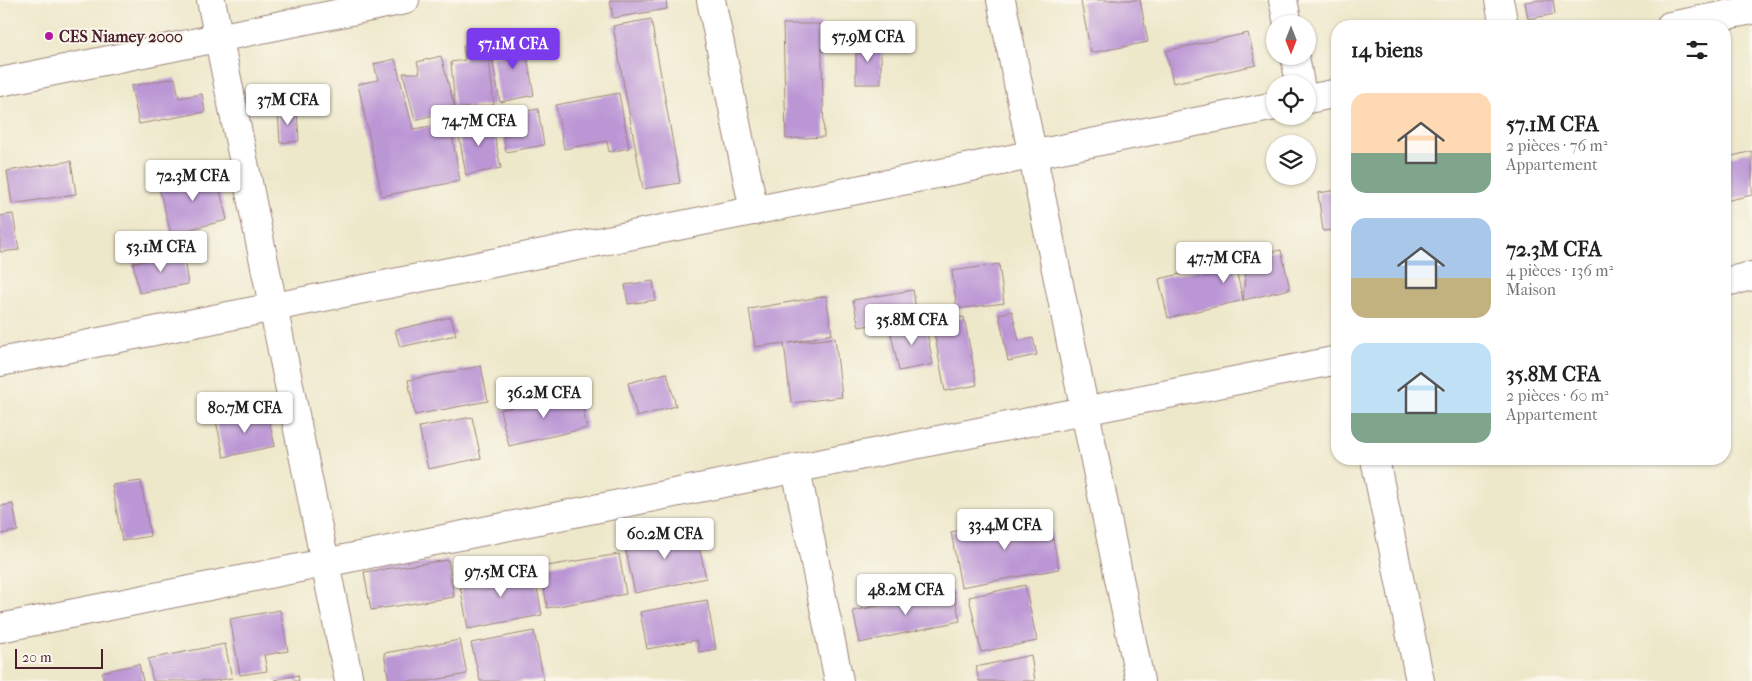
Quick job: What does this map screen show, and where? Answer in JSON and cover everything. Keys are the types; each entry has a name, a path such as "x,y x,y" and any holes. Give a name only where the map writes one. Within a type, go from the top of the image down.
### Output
{"street":[{"path":"211,0 350,681"},
{"path":"0,82 406,0"},
{"path":"711,0 754,211"},
{"path":"1001,0 1140,681"},
{"path":"1283,0 1286,15"},
{"path":"1499,0 1503,20"},
{"path":"1701,20 1752,10"},
{"path":"1316,97 1331,94"},
{"path":"0,362 1266,108"},
{"path":"1731,281 1752,276"},
{"path":"0,628 1331,361"},
{"path":"1376,465 1420,681"},
{"path":"796,468 839,681"}],"building":[{"path":"610,0 666,0 667,9 613,18"},
{"path":"1089,0 1140,0 1148,42 1091,53 1081,2"},
{"path":"1553,0 1555,14 1528,19 1525,2"},
{"path":"651,19 680,183 643,189 613,26"},
{"path":"783,24 821,24 824,137 786,139"},
{"path":"1248,33 1256,65 1173,83 1166,51"},
{"path":"523,34 534,95 500,102 492,57 505,54 502,38"},
{"path":"856,42 881,42 881,84 856,84"},
{"path":"487,43 494,105 455,109 451,62 465,60 463,46"},
{"path":"441,56 455,109 415,120 403,73 420,73 417,62"},
{"path":"395,59 413,129 450,123 460,181 382,196 358,84 378,80 374,64"},
{"path":"175,78 179,98 202,94 205,112 139,124 131,86"},
{"path":"619,93 629,148 609,152 607,141 564,149 556,105"},
{"path":"297,109 299,141 280,143 278,110"},
{"path":"538,109 544,145 506,152 500,116"},
{"path":"491,118 501,168 466,175 457,125"},
{"path":"1752,151 1752,195 1731,200 1731,156"},
{"path":"71,161 76,194 12,204 7,171"},
{"path":"215,169 227,220 171,234 158,184"},
{"path":"1331,191 1331,230 1323,231 1318,193"},
{"path":"13,214 19,250 0,252 0,216"},
{"path":"1281,250 1290,289 1168,318 1159,279 1234,261 1243,300 1247,257"},
{"path":"183,254 188,284 139,293 133,263"},
{"path":"999,264 1004,303 957,309 952,271"},
{"path":"653,281 656,300 628,304 625,285"},
{"path":"913,290 917,317 859,327 853,300"},
{"path":"826,296 832,334 789,343 835,338 842,397 791,403 784,343 755,347 749,309"},
{"path":"1012,311 1019,341 1033,338 1037,355 1008,361 999,314"},
{"path":"451,317 456,335 400,347 395,330"},
{"path":"964,317 977,385 945,391 932,322"},
{"path":"925,322 933,364 899,371 890,329"},
{"path":"481,366 488,401 415,415 408,380"},
{"path":"667,373 676,406 637,417 628,383"},
{"path":"579,392 587,428 509,446 500,410"},
{"path":"267,411 275,446 224,457 216,421"},
{"path":"472,417 481,458 428,469 419,427"},
{"path":"141,481 150,536 122,541 112,485"},
{"path":"13,504 18,531 0,534 0,506"},
{"path":"1048,514 1059,569 961,587 951,532"},
{"path":"695,528 706,578 635,593 624,543"},
{"path":"619,554 626,594 547,608 541,567"},
{"path":"448,560 454,597 371,610 364,572"},
{"path":"533,566 542,615 468,629 459,580"},
{"path":"1025,585 1037,641 981,652 969,597"},
{"path":"953,590 960,621 860,643 853,611"},
{"path":"707,600 716,649 699,652 697,640 647,649 640,612"},
{"path":"280,610 288,651 264,655 267,671 240,675 230,619"},
{"path":"534,631 544,681 480,681 471,643"},
{"path":"460,640 467,674 429,681 389,681 384,653"},
{"path":"225,644 232,678 214,681 153,681 148,659"},
{"path":"1031,655 1035,681 979,681 976,667"},
{"path":"139,664 143,681 104,681 102,672"},
{"path":"298,675 299,681 274,680"}],"place":[{"name":"CES Niamey 2000","path":"49,36"}]}
